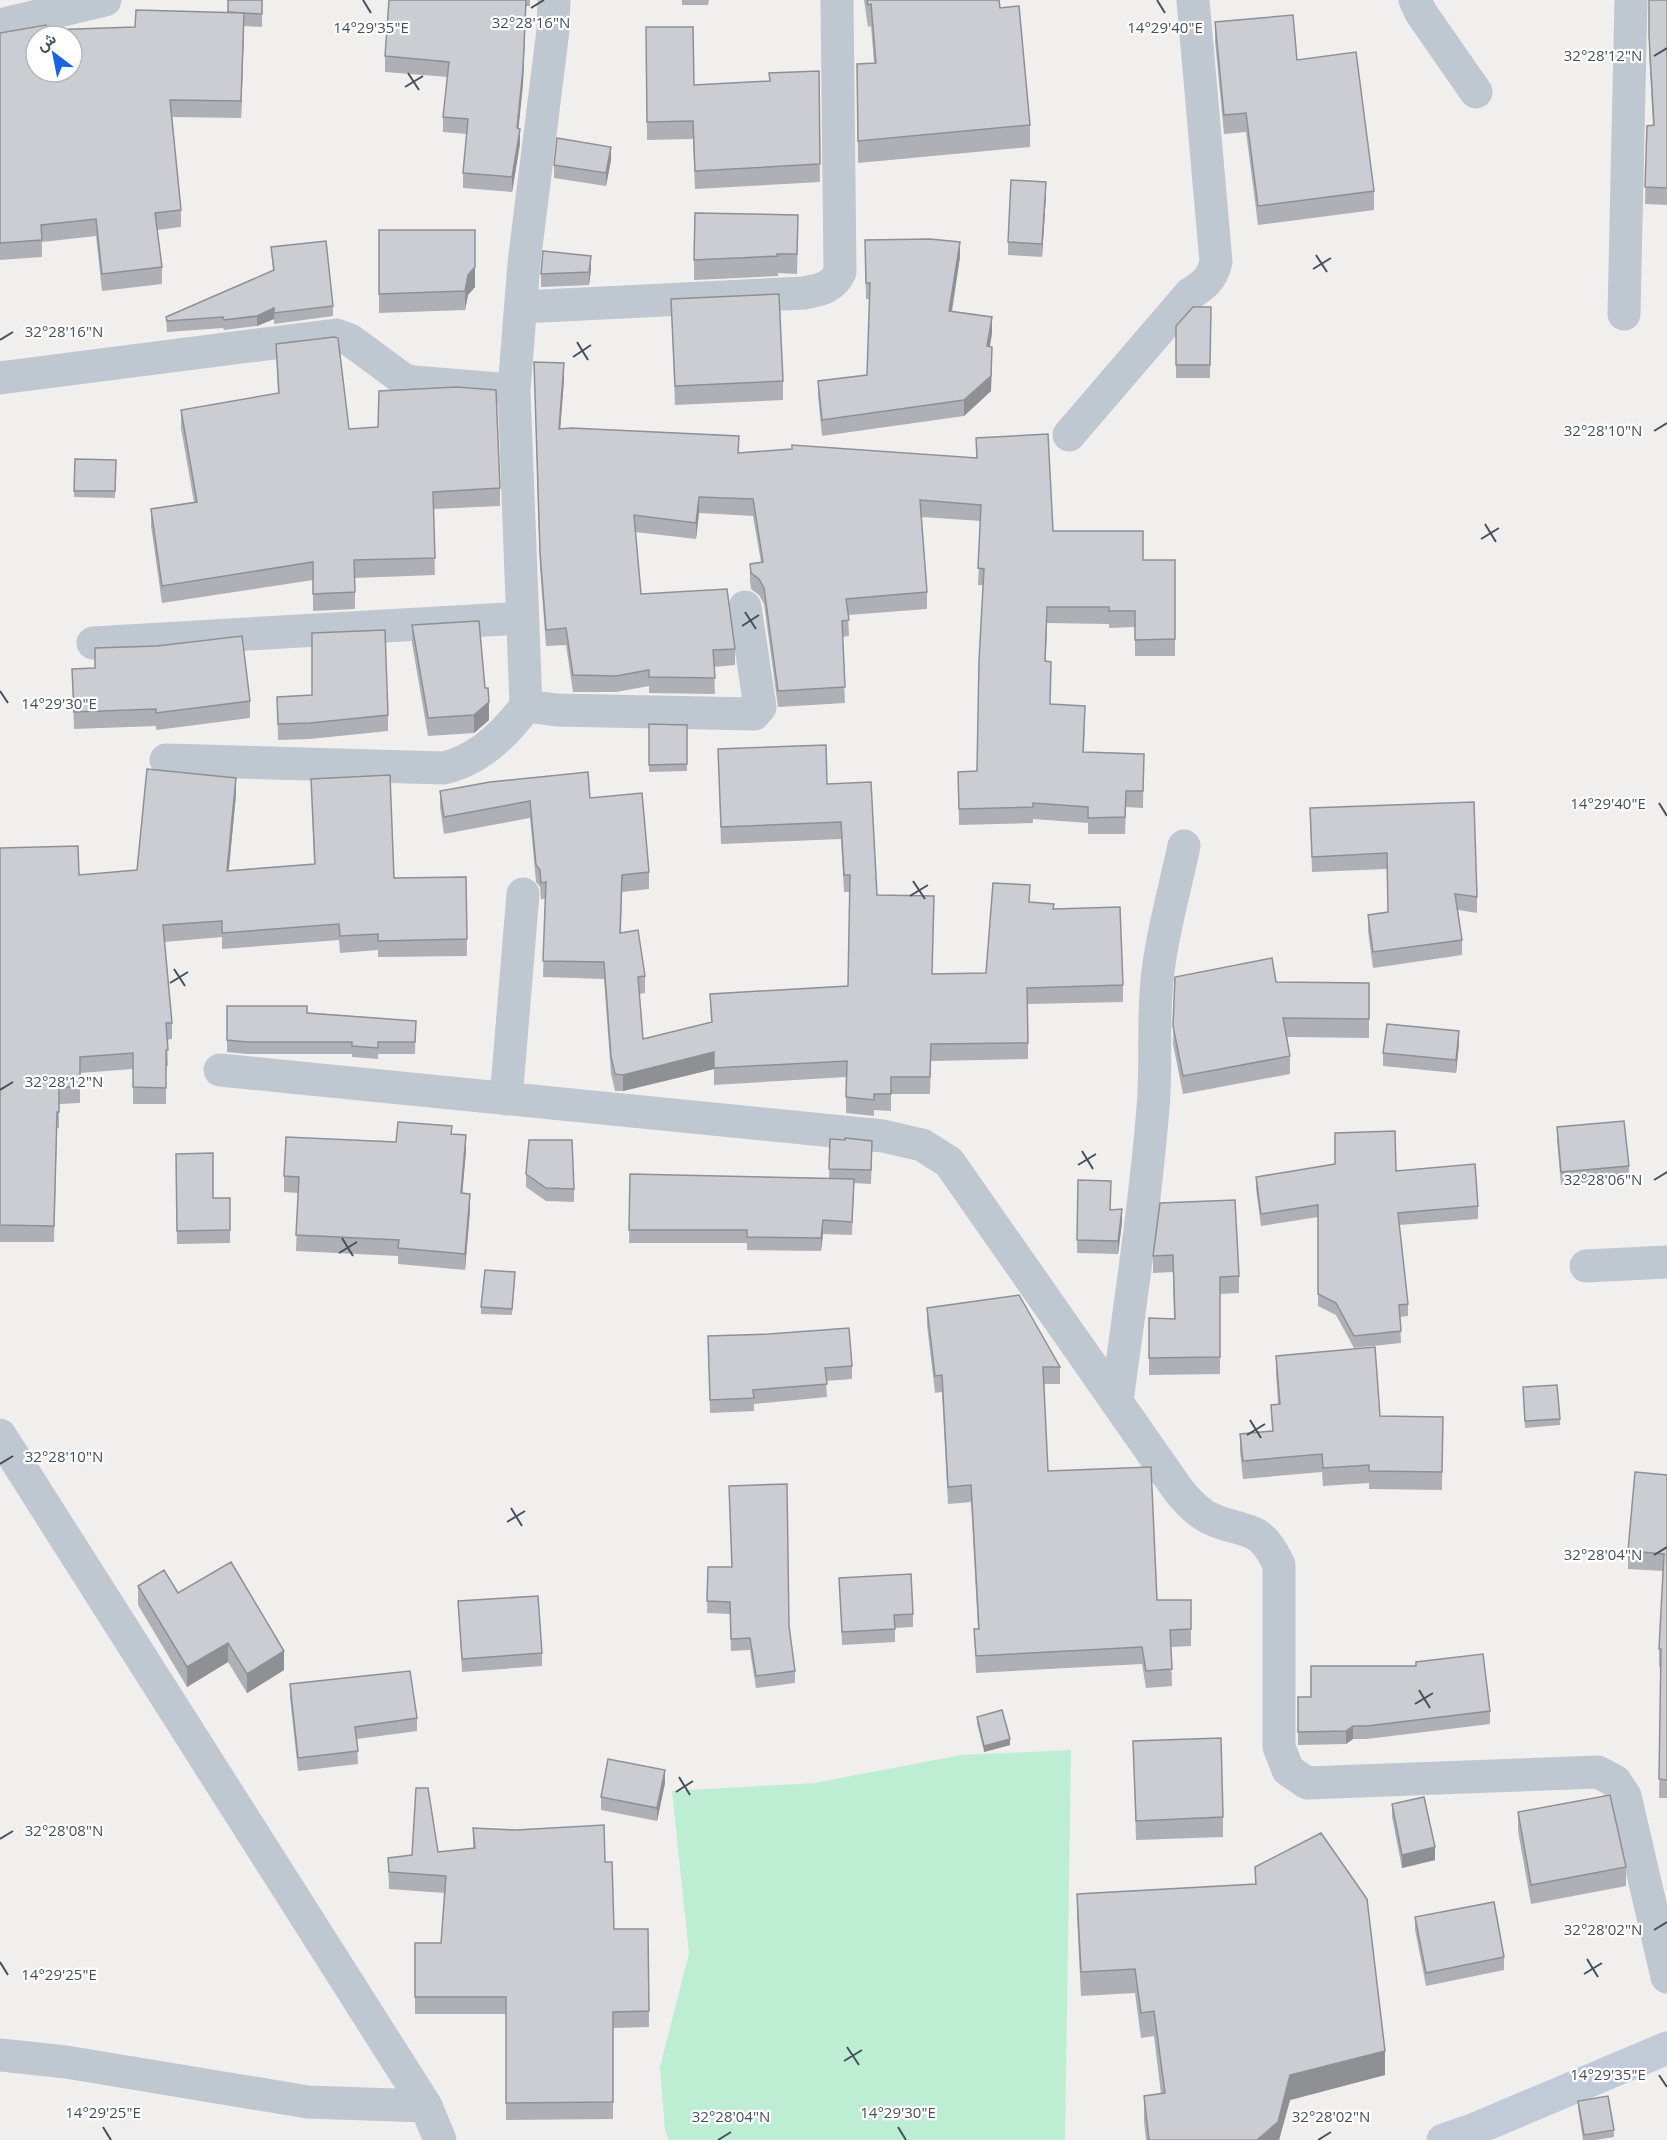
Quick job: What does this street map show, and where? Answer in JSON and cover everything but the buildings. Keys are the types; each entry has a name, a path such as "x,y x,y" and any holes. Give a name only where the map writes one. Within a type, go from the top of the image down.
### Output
{"street":[{"path":"0,25 105,0"},
{"path":"166,760 444,768 461,764 500,738 526,706 514,390 524,263 553,30 554,0"},
{"path":"522,307 804,292 825,288 833,282 840,272 837,0"},
{"path":"1069,435 1190,294 1208,282 1214,272 1216,262 1193,0"},
{"path":"1415,0 1420,13 1476,92"},
{"path":"1624,314 1631,0"},
{"path":"0,378 336,335 350,340 404,379 413,382 514,390"},
{"path":"526,706 557,710 754,714 760,707 745,607"},
{"path":"93,643 522,618"},
{"path":"1117,1401 1153,1108 1156,1051 1155,1001 1158,970 1184,846"},
{"path":"506,1099 523,894"},
{"path":"220,1070 883,1136 922,1145 949,1162 1179,1491 1194,1509 1214,1521 1251,1531 1269,1545 1279,1565 1279,1747 1288,1770 1307,1783 1598,1772 1615,1781 1625,1796 1667,1977"},
{"path":"1586,1266 1667,1262"},
{"path":"0,1435 426,2106 440,2140"},
{"path":"1443,2140 1667,2049"},
{"path":"0,2055 88,2065 308,2102 426,2106"}],"green space":[{"path":"1071,1750 1065,2140 669,2140 665,2130 660,2067 689,1953 672,1791 814,1783 961,1755"}]}
